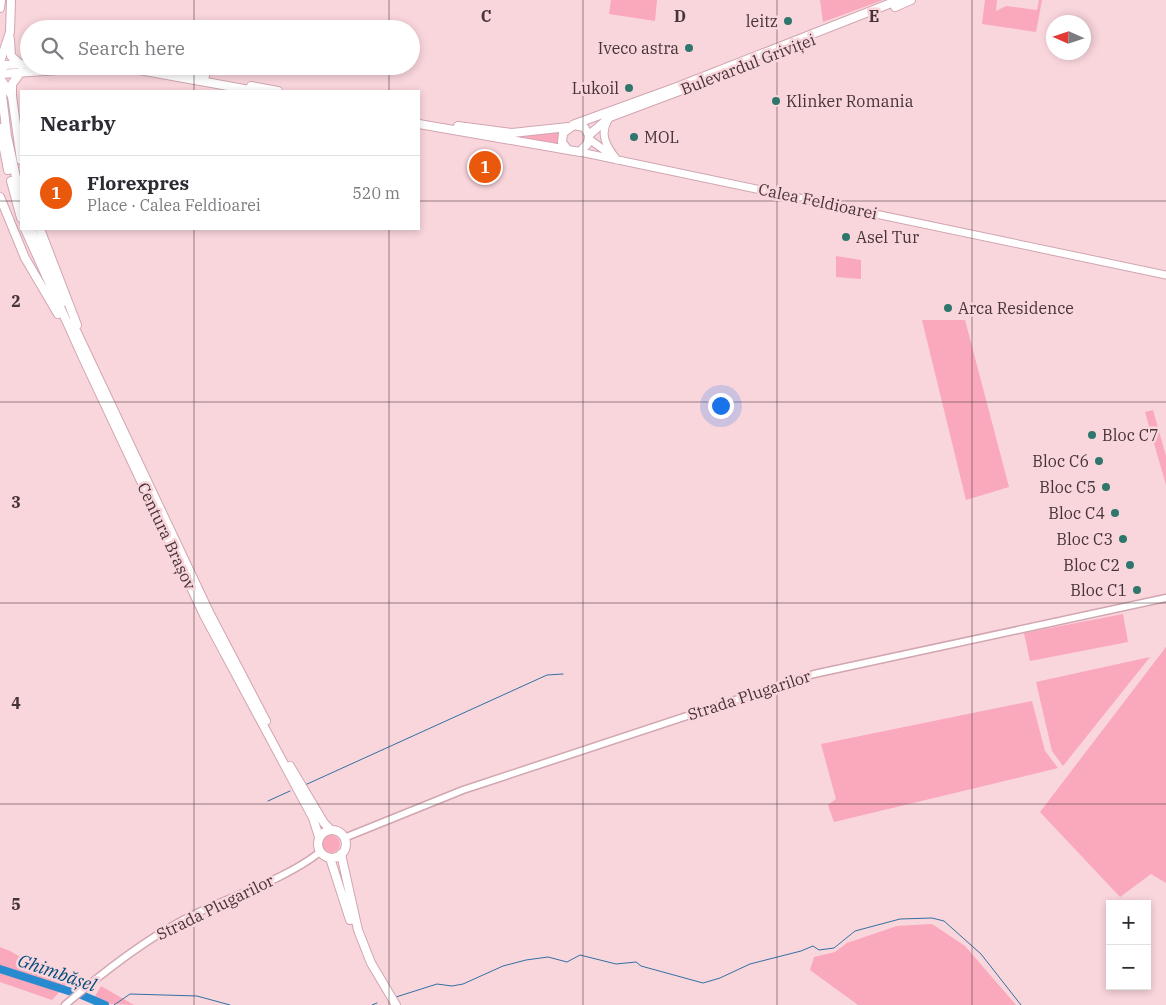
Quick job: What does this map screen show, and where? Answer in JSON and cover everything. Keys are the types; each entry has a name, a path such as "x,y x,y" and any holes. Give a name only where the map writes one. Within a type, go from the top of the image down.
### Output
{"main road":[{"path":"0,8 1,0"},
{"path":"11,0 9,52 14,60 20,64"},
{"name":"Bulevardul Griviței","path":"589,137 611,113 899,0"},
{"name":"Bulevardul Griviței","path":"570,126 611,113 912,0"},
{"path":"10,32 1,63 0,76 6,146 20,213"},
{"path":"1,63 20,65"},
{"path":"0,76 20,68"},
{"path":"20,71 13,81 12,96 20,153"},
{"path":"167,75 250,90"},
{"path":"199,75 273,90"},
{"path":"0,76 12,96"},
{"path":"611,113 605,125 605,140 617,160"},
{"path":"420,119 512,133 570,126"},
{"name":"Calea Feldioarei","path":"420,124 567,149 1166,275"},
{"path":"567,149 562,138 570,126"},
{"name":"Calea Feldioarei","path":"570,126 584,128 589,137 617,160"},
{"path":"0,128 20,196"},
{"path":"580,152 586,147 589,137"},
{"path":"0,197 25,258 86,359"},
{"name":"Centura Brașov","path":"25,230 204,615 314,818 319,836 320,852"},
{"name":"Centura Brașov","path":"31,230 86,359 232,658 310,801 330,830 339,832 344,838"},
{"path":"40,230 86,359"},
{"path":"319,836 330,830"},
{"path":"330,858 341,854 345,847 344,838"},
{"path":"320,852 330,858 360,948 374,979 391,1005"},
{"path":"341,854 358,930 371,962 396,1005"}],"street":[{"name":"Strada Plugarilor","path":"344,838 463,790 814,674 1166,598"},
{"name":"Strada Plugarilor","path":"65,1005 125,956 182,920 277,876 320,852"}],"shaded area":[{"path":"611,0 657,0 655,21 609,14"},
{"path":"820,0 883,0 823,22"},
{"path":"985,0 997,0 996,11 1006,6 1037,10 1039,0 1042,0 1036,32 982,24"},
{"path":"560,131 563,147 511,137"},
{"path":"836,256 861,260 861,279 836,277"},
{"path":"922,320 965,320 1009,487 966,500"},
{"path":"1153,410 1166,456 1166,485 1145,412"},
{"path":"1123,614 1128,642 1030,661 1024,633"},
{"path":"1166,647 1166,883 1151,874 1120,897 1040,812"},
{"path":"1150,657 1063,766 1052,751 1036,682"},
{"path":"1032,701 1045,751 1058,768 834,822 828,805 836,799 821,744"},
{"path":"327,835 335,835 340,840 338,851 327,853 322,848 322,840"},
{"path":"932,924 965,946 1016,1005 858,1005 810,970 814,957 835,952 847,943 897,926"},
{"path":"0,947 67,984 52,1000 0,982"},
{"path":"101,986 134,1005 91,1003"}],"waterway":[{"path":"305,785 547,675 563,674"},
{"path":"268,801 290,791"},
{"path":"396,997 437,984 452,986 463,984 503,966 526,960 548,957 567,962 580,955 616,964 636,962 641,966 703,983 720,978 750,964 801,951 813,946 819,950 834,948 855,931 900,919 932,918 944,921 981,954 1021,1005"},
{"name":"Ghimbășel","path":"0,969 84,996 105,1005"},
{"path":"114,1005 130,994 197,996 230,1005"},
{"path":"372,1005 377,1003"}],"place":[{"name":"leitz","path":"788,21"},
{"name":"Iveco astra","path":"689,48"},
{"name":"Lukoil","path":"629,88"},
{"name":"Klinker Romania","path":"776,101"},
{"name":"MOL","path":"634,137"},
{"name":"Florexpres","path":"485,167"},
{"name":"Asel Tur","path":"846,237"},
{"name":"Arca Residence","path":"948,308"},
{"name":"Bloc C7","path":"1092,435"},
{"name":"Bloc C6","path":"1099,461"},
{"name":"Bloc C5","path":"1106,487"},
{"name":"Bloc C4","path":"1115,513"},
{"name":"Bloc C3","path":"1123,539"},
{"name":"Bloc C2","path":"1130,565"},
{"name":"Bloc C1","path":"1137,590"}]}
